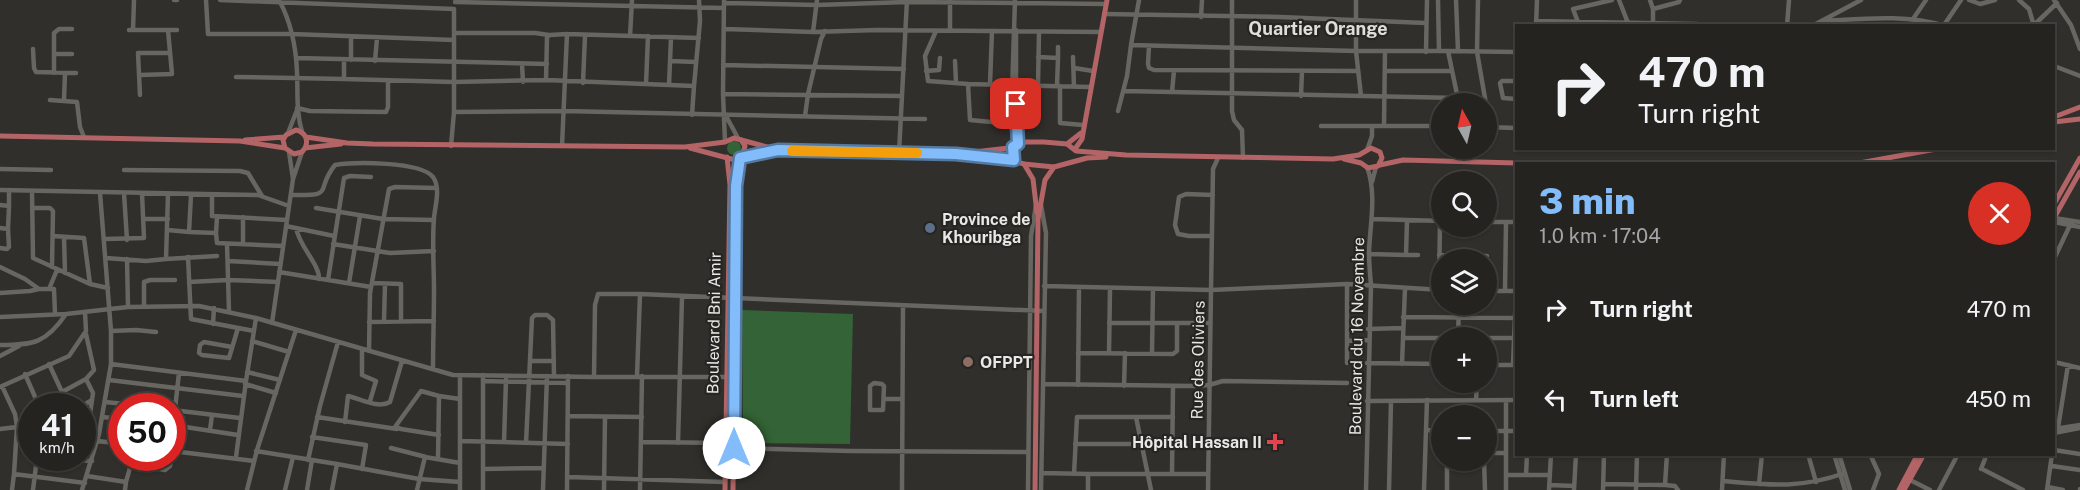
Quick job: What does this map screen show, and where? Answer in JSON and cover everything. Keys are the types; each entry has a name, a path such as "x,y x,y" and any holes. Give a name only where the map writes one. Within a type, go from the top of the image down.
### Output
{"main road":[{"path":"1074,162 1082,133 1106,2"},
{"path":"2055,117 2080,107"},
{"path":"2055,122 2080,119"},
{"path":"0,136 240,141 286,135 296,130 304,134 347,143 686,147 725,142 731,138 778,150"},
{"path":"1068,144 1082,133"},
{"path":"304,134 304,150"},
{"path":"286,135 287,150"},
{"path":"739,139 745,146 741,157"},
{"path":"240,141 287,150 294,154 304,150 347,143"},
{"path":"725,142 723,149 727,157"},
{"path":"956,154 1044,142 1068,144 1076,150 1126,155 1243,159 1344,159 1366,166 1378,166 1399,160 1515,163"},
{"path":"1014,160 1015,146"},
{"path":"686,147 735,160 778,150 956,154 1054,167 1087,158 1126,155"},
{"path":"1865,162 1931,150"},
{"path":"1344,159 1365,152 1378,152 1399,160"},
{"path":"1365,152 1362,160 1366,166"},
{"path":"1378,152 1382,158 1378,166"},
{"name":"Boulevard Bni Amir","path":"725,490 730,185 727,157"},
{"name":"Boulevard Bni Amir","path":"733,490 736,186 741,157"},
{"path":"2055,202 2080,158"},
{"path":"1024,164 1033,179 1038,205 1034,236 1037,276 1035,490"},
{"path":"1038,205 1045,180 1054,167"},
{"path":"2055,218 2080,172"},
{"path":"1899,490 1917,456"},
{"path":"1904,490 1923,456"}],"street":[{"path":"134,0 131,30 177,30"},
{"path":"206,0 208,34 292,34 454,40"},
{"path":"220,0 454,9"},
{"path":"692,115 699,38 699,0"},
{"path":"1118,111 1139,0"},
{"path":"1201,17 1202,0"},
{"path":"1232,0 1231,94 1233,117 1243,134 1243,159"},
{"path":"1356,0 1356,51 1361,96"},
{"path":"1426,52 1427,0"},
{"path":"1438,0 1439,51"},
{"path":"1456,0 1458,51"},
{"path":"1478,0 1477,52 1484,93"},
{"path":"1537,0 1536,23 1697,24"},
{"path":"1578,22 1573,9 1612,0"},
{"path":"1619,0 1628,23"},
{"path":"1650,0 1656,9 1655,24"},
{"path":"1656,9 1680,0"},
{"path":"1787,24 1789,0"},
{"path":"1913,19 1926,0"},
{"path":"1946,24 1961,0"},
{"path":"1969,0 1980,4 1995,0"},
{"path":"2019,0 2028,9 2034,24"},
{"path":"280,1 292,34 296,58 297,109 304,134"},
{"path":"451,146 454,112 455,1 632,3 699,7 724,4 907,1 1106,2"},
{"path":"899,153 907,1"},
{"path":"950,1 950,31"},
{"path":"1015,1 1013,124 1015,146"},
{"path":"1816,24 1858,1"},
{"path":"2035,24 2056,2 2071,25 2080,50"},
{"path":"630,36 632,3"},
{"path":"813,32 817,3"},
{"path":"724,4 725,142"},
{"path":"1104,15 1280,17 1426,23"},
{"path":"1901,24 1903,18"},
{"path":"1822,21 1903,18 1940,24"},
{"path":"1871,19 1872,24"},
{"path":"54,73 54,33 59,29 72,29"},
{"path":"724,29 813,32 905,30 1101,32"},
{"path":"140,75 172,74 168,30"},
{"path":"805,116 823,34 827,31"},
{"path":"936,31 925,56 928,81 1090,87"},
{"path":"990,84 992,31"},
{"path":"1038,85 1039,32"},
{"path":"454,33 699,38"},
{"path":"562,146 567,34"},
{"path":"546,81 547,38 549,35"},
{"path":"583,82 585,36"},
{"path":"646,84 648,36"},
{"path":"351,37 351,60"},
{"path":"375,61 377,38"},
{"path":"669,85 671,38"},
{"path":"1131,45 1356,51 1515,52"},
{"path":"1149,46 1149,68 1174,71 1358,71"},
{"path":"1058,47 1060,123 1083,125"},
{"path":"33,49 34,70 76,73"},
{"path":"1384,126 1385,51"},
{"path":"1448,51 1456,93"},
{"path":"140,95 138,53 169,53"},
{"path":"54,54 72,54"},
{"path":"1038,57 1058,58"},
{"path":"1073,57 1074,87"},
{"path":"296,58 547,64"},
{"path":"926,70 939,70 940,58"},
{"path":"344,60 344,80"},
{"path":"670,61 696,62"},
{"path":"955,62 956,82"},
{"path":"522,64 523,82"},
{"path":"723,65 904,69"},
{"path":"2055,66 2080,76"},
{"path":"1074,68 1094,71"},
{"path":"1172,92 1174,71"},
{"path":"1301,96 1302,71"},
{"path":"1385,71 1452,71"},
{"path":"64,100 65,72"},
{"path":"236,77 454,82 565,81 694,86"},
{"path":"297,109 384,113 388,110 388,81"},
{"path":"1515,81 1500,83 1503,98 1515,99"},
{"path":"968,84 970,120 1013,124"},
{"path":"1123,91 1384,96 1431,99"},
{"path":"723,94 902,96"},
{"path":"50,100 77,102 80,127 84,137"},
{"path":"286,135 297,109"},
{"path":"454,112 564,111 925,119"},
{"path":"725,114 739,139"},
{"path":"1321,126 1431,126"},
{"path":"1372,126 1372,136 1378,152"},
{"path":"73,137 80,127"},
{"path":"1497,127 1515,128"},
{"path":"1365,152 1372,136"},
{"path":"287,150 293,179"},
{"path":"272,323 293,179 304,150"},
{"path":"1207,157 1213,169"},
{"path":"1218,158 1213,169 1211,290 1347,284 1431,289"},
{"path":"291,195 318,195 322,192 329,172 335,165 349,163 391,164 417,169 430,174 435,180 433,369"},
{"name":"Boulevard du 16 Novembre","path":"1366,166 1372,182"},
{"name":"Boulevard du 16 Novembre","path":"1366,490 1367,363 1371,285 1369,254 1372,182 1378,166"},
{"path":"0,169 51,170"},
{"path":"124,170 240,171 248,173 262,196"},
{"path":"328,280 344,178 371,177"},
{"path":"369,351 371,285 387,192 390,188 436,188"},
{"path":"0,190 262,196 290,206"},
{"path":"0,248 9,247 9,190"},
{"path":"32,191 33,258 90,284 108,288"},
{"path":"96,445 111,364 110,310 100,193"},
{"path":"124,193 127,240"},
{"path":"105,239 144,238 142,194"},
{"path":"166,259 168,194"},
{"path":"1212,236 1178,234 1175,225 1179,197 1186,194 1213,195"},
{"path":"189,232 191,195"},
{"path":"212,195 212,215 217,217 286,223 296,228 334,236"},
{"path":"0,205 9,206"},
{"path":"1038,205 1034,236 1043,384 1041,490"},
{"path":"1028,490 1028,452 1037,311 1044,286 1046,233 1038,205"},
{"path":"32,208 52,208 55,268 49,289"},
{"path":"316,208 383,219 434,220"},
{"path":"349,284 360,216"},
{"path":"217,217 216,242 283,246"},
{"path":"243,218 243,244"},
{"path":"143,219 168,219"},
{"path":"1372,219 1431,221"},
{"path":"2055,220 2080,225"},
{"path":"1406,255 1407,221"},
{"path":"1497,222 1515,222"},
{"path":"1505,291 1506,222"},
{"path":"2055,257 2071,223"},
{"path":"0,228 8,229"},
{"path":"296,228 300,241 318,269 320,279"},
{"path":"168,230 216,232"},
{"path":"53,236 81,237 86,241 90,284"},
{"path":"64,237 65,273"},
{"path":"227,244 229,311"},
{"path":"333,244 377,252 434,251"},
{"path":"1369,254 1418,255"},
{"path":"106,258 146,261 217,256"},
{"path":"188,257 191,319 254,332"},
{"path":"127,259 128,307"},
{"path":"228,261 280,264"},
{"path":"0,267 35,284 39,289"},
{"path":"279,272 349,284 401,284 401,321"},
{"path":"1037,276 1044,276"},
{"path":"144,307 144,282 175,280"},
{"path":"189,282 228,280 278,282"},
{"path":"384,284 384,321"},
{"path":"1347,284 1347,363"},
{"name":"Rue des Oliviers","path":"1044,286 1211,290 1208,490"},
{"path":"1078,385 1079,288"},
{"path":"1402,364 1405,288"},
{"path":"1109,353 1110,289"},
{"path":"1152,353 1153,289"},
{"path":"0,292 54,290 55,314"},
{"path":"1497,291 1515,291"},
{"path":"594,377 595,305 598,294 1037,311"},
{"path":"640,294 639,376 642,417 640,490"},
{"path":"678,443 682,297"},
{"path":"0,316 66,314 128,307 190,305 229,311 402,361 460,375 483,378 529,375 727,377"},
{"path":"902,490 903,306"},
{"path":"213,324 214,308"},
{"path":"49,364 62,392 86,378 94,368 86,331 85,312"},
{"path":"0,356 21,345 49,335 66,314"},
{"path":"526,443 533,316 547,315 553,320 554,376"},
{"path":"1403,317 1515,322 1515,365 1497,364"},
{"path":"236,457 256,318"},
{"path":"1459,318 1459,327"},
{"path":"369,322 434,321"},
{"path":"1109,323 1210,323"},
{"path":"1078,353 1176,353 1177,323"},
{"path":"232,347 203,342 199,353 228,358 232,347 238,328"},
{"path":"1368,329 1403,328"},
{"path":"247,490 256,451 296,330"},
{"path":"12,490 17,426 15,414 1,386 69,356 86,331"},
{"path":"111,331 156,332"},
{"path":"1403,338 1431,338"},
{"path":"1497,338 1514,338"},
{"path":"1347,340 1368,340"},
{"path":"252,341 289,352"},
{"path":"307,490 312,437 338,342"},
{"path":"0,345 21,345"},
{"path":"362,349 362,375 376,381 370,401"},
{"path":"1124,386 1125,353"},
{"path":"345,422 348,396 381,405 390,402 402,361"},
{"path":"530,361 554,361"},
{"path":"2055,362 2080,368"},
{"path":"1367,363 1431,364"},
{"path":"111,364 245,382 276,393"},
{"path":"2068,365 2055,430 2080,427"},
{"path":"247,372 280,380"},
{"path":"176,393 179,373"},
{"path":"25,375 34,393"},
{"path":"460,375 460,490"},
{"path":"543,490 547,376"},
{"path":"567,490 568,376"},
{"path":"86,378 92,393"},
{"path":"483,378 483,490"},
{"path":"506,378 528,384 568,383"},
{"path":"504,442 506,378"},
{"path":"109,380 243,396"},
{"path":"1043,384 1209,386 1223,381 1347,383"},
{"path":"872,384 883,385 884,399 883,410 870,410 872,384"},
{"path":"1173,386 1173,474"},
{"path":"397,429 395,426 421,391 460,399"},
{"path":"1476,393 1476,400"},
{"path":"438,459 439,396"},
{"path":"884,399 902,399"},
{"path":"2055,399 2062,400"},
{"path":"1367,400 1515,400"},
{"path":"1389,490 1391,400"},
{"path":"1424,490 1427,400"},
{"path":"1506,400 1506,490"},
{"path":"186,412 240,418"},
{"path":"210,430 212,415"},
{"path":"568,416 642,417"},
{"path":"1074,474 1075,421 1079,416 1173,417"},
{"path":"102,417 108,418"},
{"path":"317,417 439,435"},
{"path":"604,417 604,490"},
{"path":"1136,417 1151,490"},
{"path":"0,429 17,426"},
{"path":"186,427 238,435"},
{"path":"1426,430 1431,430"},
{"path":"1497,431 1515,431"},
{"path":"312,437 366,445 362,469"},
{"path":"97,441 108,442"},
{"path":"460,441 568,444"},
{"path":"642,442 726,443"},
{"path":"1075,444 1140,444"},
{"path":"391,448 460,463"},
{"path":"734,448 1028,452"},
{"path":"256,451 419,479 460,482"},
{"path":"186,452 254,461"},
{"path":"2055,452 2080,454"},
{"path":"1497,453 1506,453"},
{"path":"1526,475 1527,456"},
{"path":"1551,456 1549,487 1574,488 1576,456"},
{"path":"1604,456 1604,490"},
{"path":"1636,456 1636,487"},
{"path":"1665,485 1667,456"},
{"path":"1722,490 1724,456"},
{"path":"1759,484 1762,456"},
{"path":"1808,456 1816,483"},
{"path":"1835,456 1850,490"},
{"path":"1839,456 1845,490"},
{"path":"1871,456 1879,474 1873,490"},
{"path":"1939,490 1957,456"},
{"path":"1986,456 1983,469 2023,490"},
{"path":"2053,456 2048,488 2063,490"},
{"path":"285,490 293,457"},
{"path":"417,490 423,460 427,457"},
{"path":"332,490 338,464"},
{"path":"2052,466 2080,470"},
{"path":"483,469 544,468"},
{"path":"33,490 35,471"},
{"path":"82,490 89,471"},
{"path":"125,490 129,471"},
{"path":"1447,490 1448,471"},
{"path":"1484,471 1485,490"},
{"path":"1042,473 1208,474"},
{"path":"14,474 85,483"},
{"path":"1088,474 1088,490"},
{"path":"1506,474 1550,475"},
{"path":"1723,481 1796,486 1816,483 1843,474"},
{"path":"87,476 126,482"},
{"path":"568,477 725,482"},
{"path":"1910,480 1930,490"},
{"path":"442,482 442,490"},
{"path":"1604,484 1636,487 1665,485 1675,486 1678,490"}],"green space":[{"path":"731,141 737,141 741,148 737,155 731,155 727,151 727,145"},
{"path":"742,310 853,314 850,444 743,443"}],"slow traffic":[{"path":"792,151 917,153"}],"place":[{"name":"Province de Khouribga","path":"930,228"},
{"name":"OFPPT","path":"968,362"},
{"name":"Hôpital Hassan II","path":"1275,442"}],"district":[{"name":"Quartier Orange","path":"1318,28"}],"route":[{"path":"734,448 736,186 740,158 778,150 956,154 1014,160 1013,147 1018,144 1016,104"}]}
